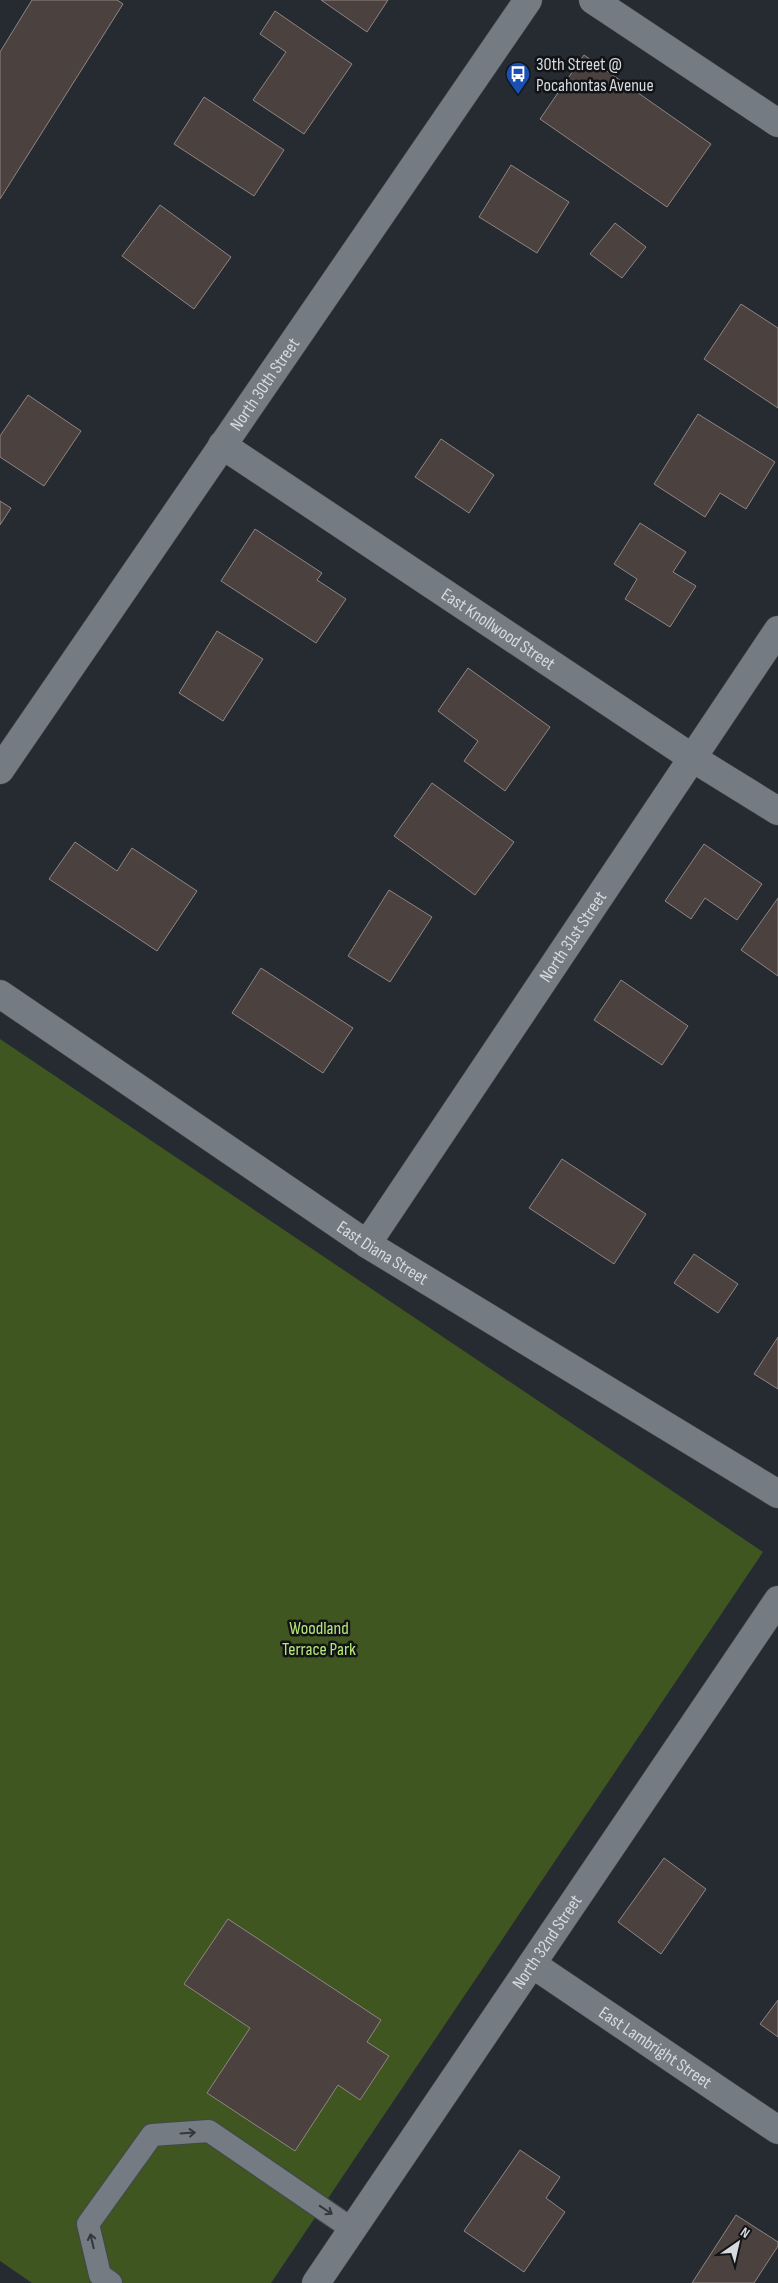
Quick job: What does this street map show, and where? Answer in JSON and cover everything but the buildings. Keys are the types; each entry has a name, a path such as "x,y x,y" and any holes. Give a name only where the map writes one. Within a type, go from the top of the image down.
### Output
{"street":[{"name":"North 30th Street","path":"0,770 528,0"},
{"path":"593,0 778,123"},
{"name":"East Knollwood Street","path":"222,445 694,759 778,811"},
{"name":"North 31st Street","path":"367,1244 694,759 778,630"},
{"name":"East Diana Street","path":"0,994 367,1244 778,1494"},
{"name":"North 32nd Street","path":"316,2283 778,1600"},
{"name":"East Lambright Street","path":"532,1964 778,2130"}],"lane":[{"path":"111,2283 100,2275 88,2224 152,2135 209,2131 352,2229"}],"green space":[{"name":"Woodland Terrace Park","path":"0,1039 763,1552 271,2283 32,2283 0,2261"}],"place":[{"name":"30th Street @ Pocahontas Avenue","path":"518,95"}]}
